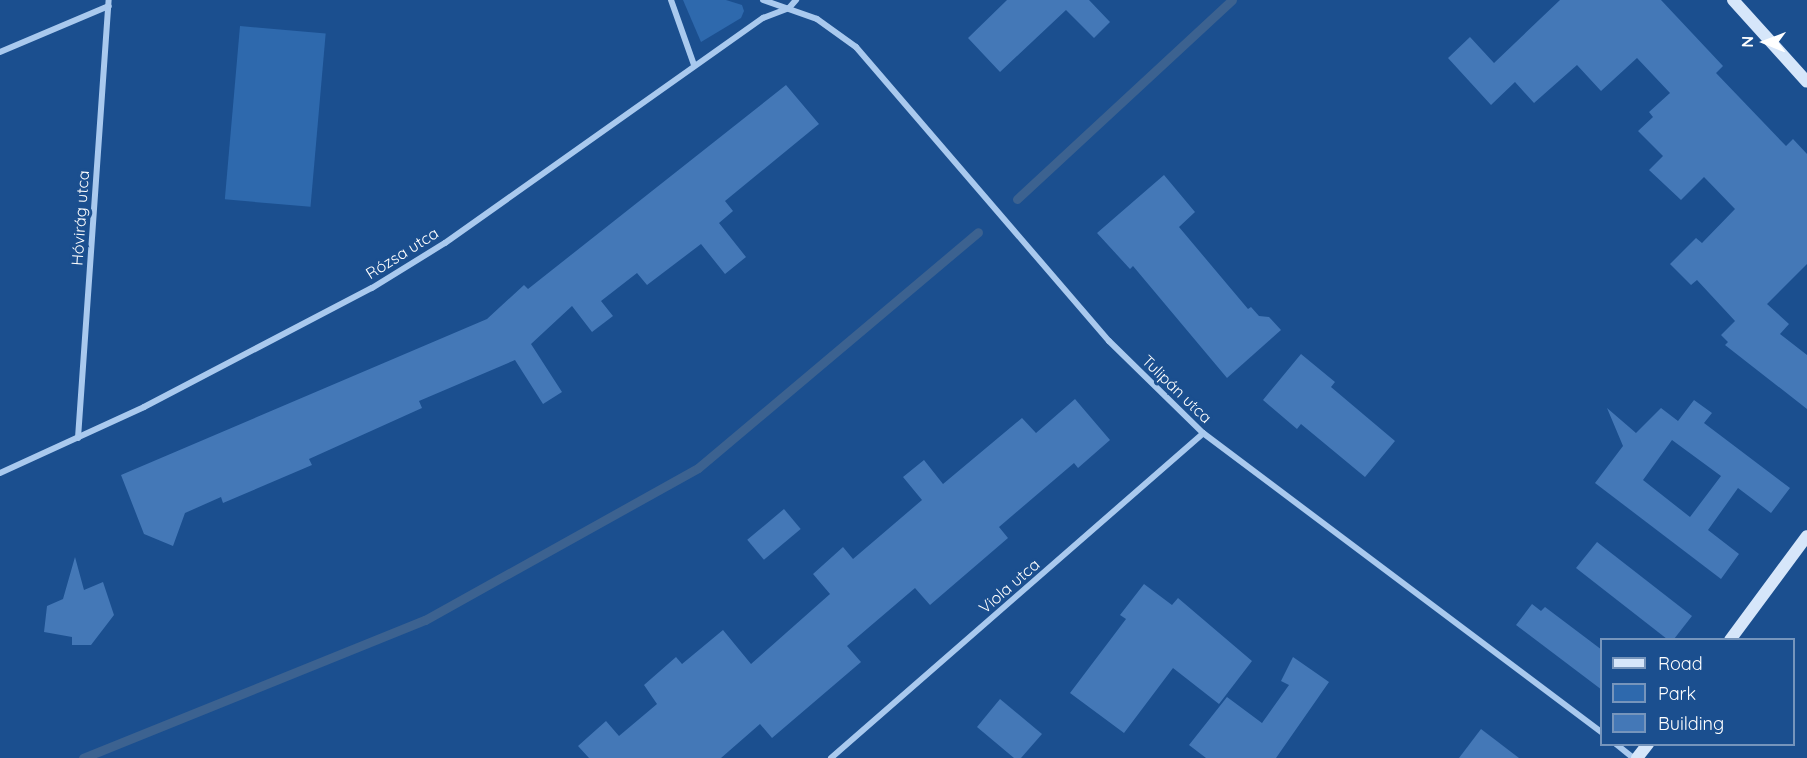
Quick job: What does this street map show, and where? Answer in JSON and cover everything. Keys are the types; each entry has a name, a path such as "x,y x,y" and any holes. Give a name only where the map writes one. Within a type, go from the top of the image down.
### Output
{"street":[{"path":"671,0 694,65"},
{"name":"Tulipán utca","path":"763,0 817,19 856,47 1109,341 1203,434 1600,732"},
{"path":"789,8 796,0"},
{"path":"1733,0 1807,82"},
{"path":"0,52 109,3"},
{"name":"Hóvirág utca","path":"78,438 109,3"},
{"name":"Rózsa utca","path":"0,473 78,438 372,288 445,243 763,18 789,8"},
{"name":"Viola utca","path":"831,758 1203,434"},
{"path":"1731,638 1807,536"},
{"path":"1619,746 1635,758 1646,746"}],"green space":[{"path":"683,0 726,0 742,5 744,11 741,18 701,42"},
{"path":"240,26 326,33 311,207 225,199"}],"building":[{"path":"1007,0 1089,0 1110,22 1094,38 1066,10 1000,72 968,38"},
{"path":"1560,0 1661,0 1723,66 1716,73 1786,146 1793,139 1807,154 1807,264 1767,304 1789,324 1780,334 1807,355 1807,409 1725,345 1728,342 1721,335 1735,321 1697,280 1691,285 1670,264 1696,238 1702,243 1735,209 1704,177 1681,200 1649,170 1663,156 1638,131 1653,117 1649,112 1670,93 1637,58 1601,91 1577,65 1534,103 1515,82 1491,105 1448,58 1470,37 1494,63"},
{"path":"786,85 819,124 725,201 733,211 719,223 746,257 725,274 701,244 647,285 637,273 601,301 613,316 592,332 572,306 531,344 562,392 543,404 515,360 419,401 422,408 309,459 312,465 223,503 221,497 185,513 173,546 144,534 121,475 487,319 524,285 528,289"},
{"path":"1164,175 1195,212 1179,227 1248,309 1251,307 1259,316 1269,317 1281,330 1227,378 1133,266 1130,269 1097,233"},
{"path":"1301,354 1335,382 1331,387 1395,441 1365,477 1301,424 1297,429 1263,400"},
{"path":"1075,399 1110,440 1078,468 1074,463 999,527 1008,538 930,605 915,588 847,646 861,662 772,738 760,724 721,758 589,758 578,746 606,721 619,736 657,704 644,685 676,657 682,664 723,630 751,664 830,594 813,574 843,547 853,559 922,500 903,477 924,460 943,484 1022,418 1036,433"},
{"path":"1694,400 1712,413 1704,423 1790,488 1771,513 1738,488 1708,530 1739,554 1721,579 1595,483 1623,446 1607,408 1636,433 1661,408 1678,421","holes":["1672,440 1721,476 1690,517 1643,480"]},
{"path":"784,509 801,529 764,560 747,540"},
{"path":"1597,542 1692,616 1675,638 1666,638 1576,568"},
{"path":"75,557 84,590 103,582 114,615 91,645 72,645 72,637 44,632 47,606 63,599"},
{"path":"1144,584 1172,605 1178,598 1252,661 1219,704 1173,668 1124,733 1070,693 1126,619 1120,615"},
{"path":"1532,604 1541,611 1545,607 1600,648 1600,688 1516,625"},
{"path":"1293,657 1329,682 1276,758 1206,758 1189,745 1227,697 1262,723 1289,685 1281,681"},
{"path":"1000,699 1042,734 1021,758 1014,758 977,727"},
{"path":"1481,729 1519,758 1459,758"}],"waterway":[{"path":"1017,199 1232,0"},
{"path":"83,758 425,620 698,468 978,232"}]}
